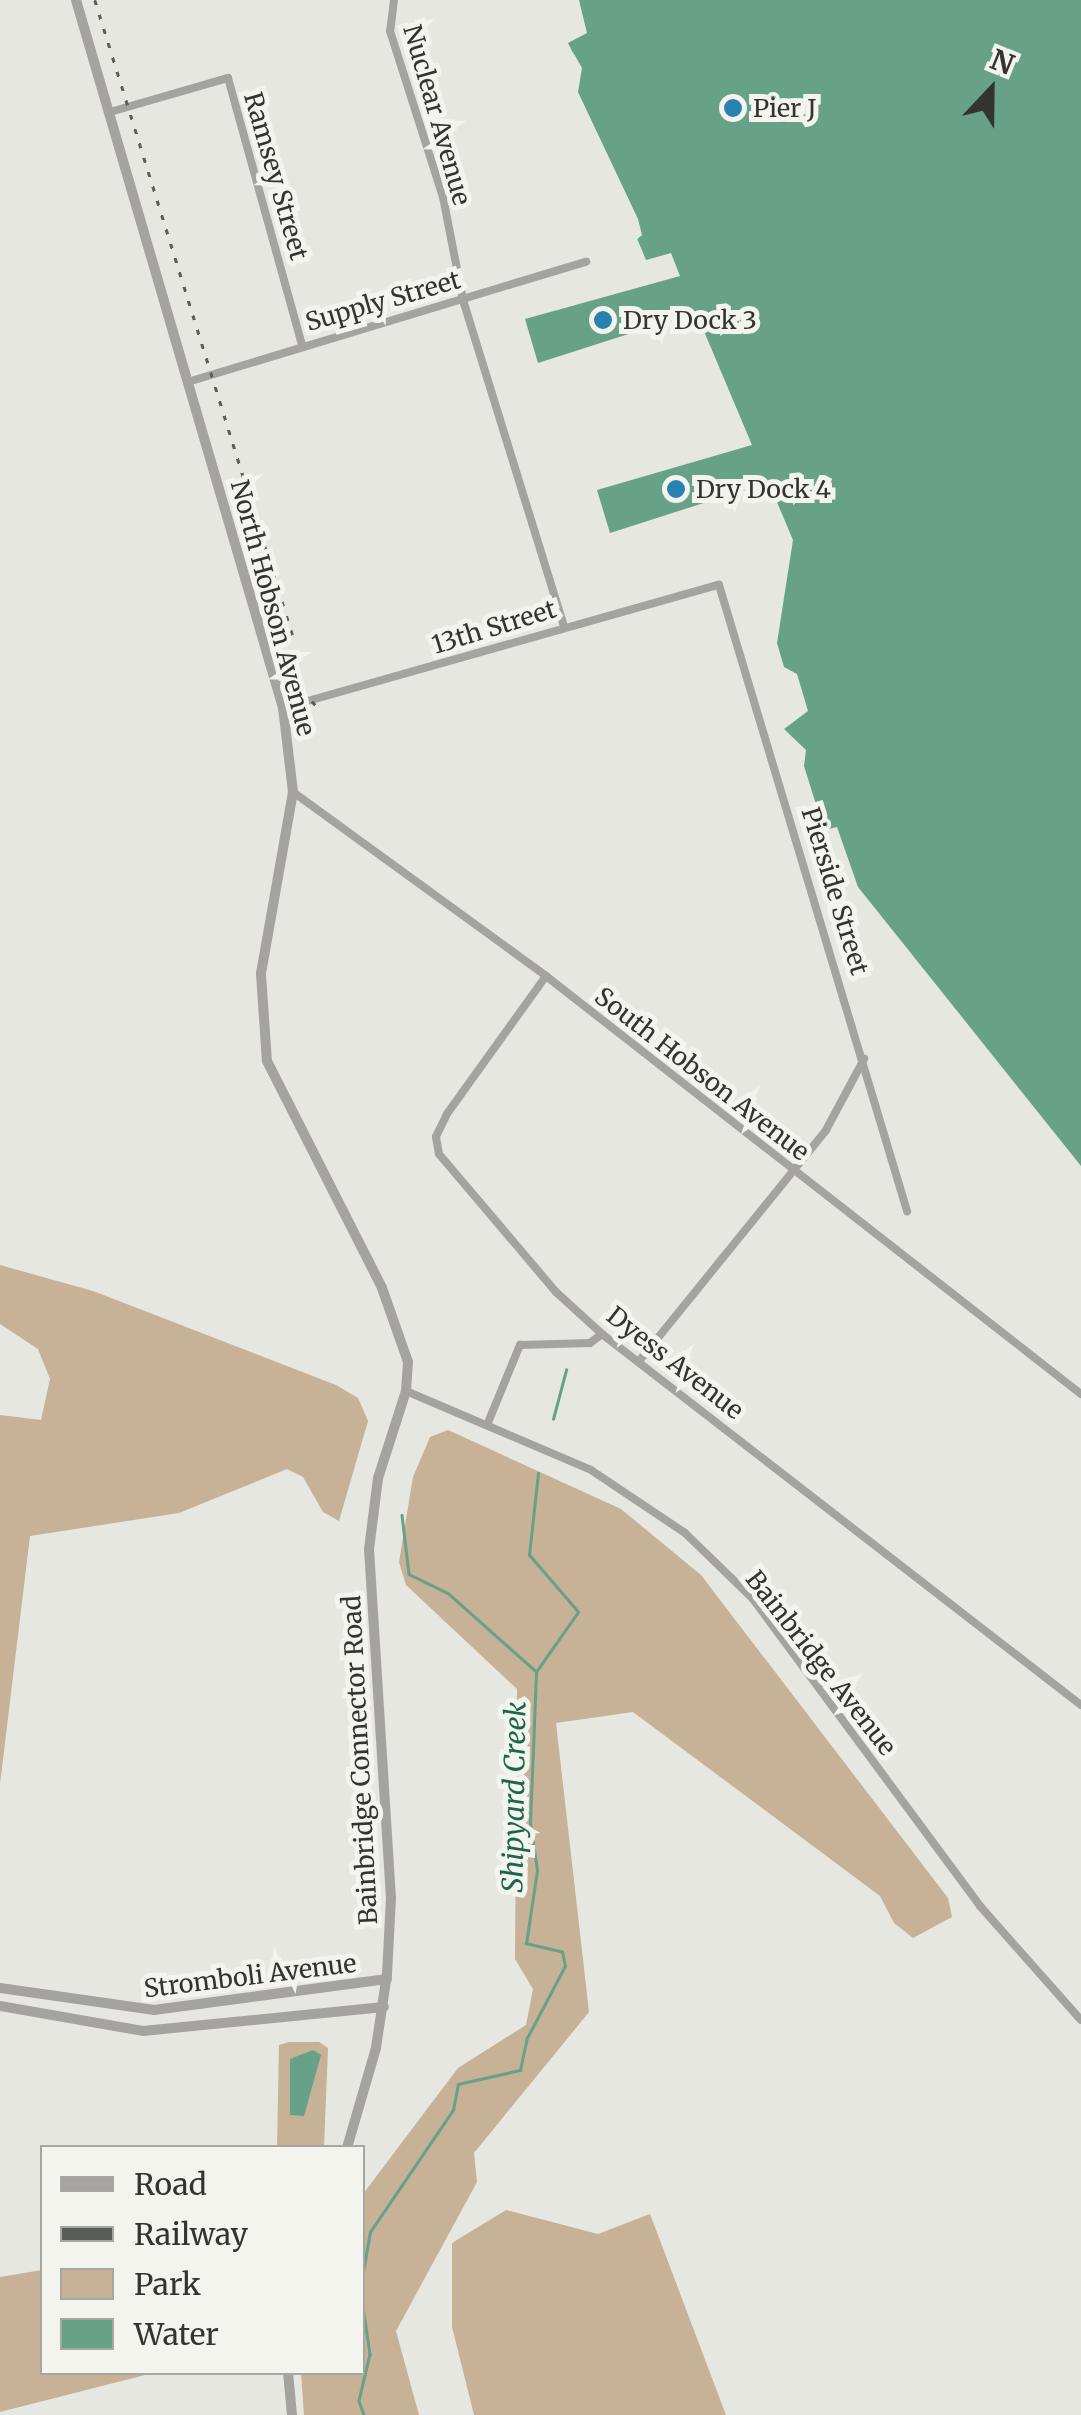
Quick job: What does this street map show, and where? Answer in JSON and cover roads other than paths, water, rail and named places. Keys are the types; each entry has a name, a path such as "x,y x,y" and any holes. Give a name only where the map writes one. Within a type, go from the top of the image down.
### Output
{"street":[{"name":"North Hobson Avenue","path":"76,0 191,380 283,708 293,792 274,868 260,1022 267,1061 295,1124 382,1288 408,1362 406,1392"},
{"name":"Nuclear Avenue","path":"394,0 390,31 443,197 463,300"},
{"name":"Ramsey Street","path":"110,112 228,78 302,344"},
{"name":"Supply Street","path":"191,380 586,262"},
{"path":"463,300 564,626"},
{"name":"13th Street","path":"283,708 719,585"},
{"name":"Pierside Street","path":"719,585 907,1211"},
{"name":"South Hobson Avenue","path":"293,792 546,976 1081,1394"},
{"name":"Dyess Avenue","path":"546,976 436,1138 438,1154 556,1292 602,1334 1081,1705"},
{"path":"640,1360 844,1103 864,1059"},
{"path":"487,1425 520,1345 590,1343 602,1334"},
{"name":"Bainbridge Avenue","path":"406,1392 622,1488 685,1533 753,1600 980,1906 1081,2020"},
{"name":"Bainbridge Connector Road","path":"348,2145 384,2007 391,1898 369,1549 378,1478 406,1392"},
{"name":"Stromboli Avenue","path":"0,1988 96,2006 154,2010 386,1979"},
{"name":"Stromboli Avenue","path":"0,2006 88,2024 162,2031 384,2007"},
{"path":"288,2375 292,2415"}],"water":[{"path":"579,0 1081,0 1081,1166 858,887 837,827 824,830 804,766 806,750 784,729 808,711 797,674 784,667 777,643 793,540 771,488 763,484 610,533 597,490 752,445 698,317 691,314 538,363 525,319 680,276 671,253 646,260 575,89 580,67 568,43 587,33"},
{"path":"313,2050 321,2055 304,2116 290,2115 290,2059"}],"waterway":[{"name":"Shipyard Creek","path":"553,1419 566,1370"},
{"name":"Shipyard Creek","path":"365,2260 370,2232 453,2110 458,2084 520,2070 527,2038 565,1966 562,1952 526,1944 537,1870 530,1823 536,1672 578,1612 529,1555 538,1473"},
{"path":"402,1515 409,1574 448,1593 536,1671"},
{"name":"Shipyard Creek","path":"364,2415 359,2401 370,2354 365,2320"}],"railway":[{"path":"95,0 293,636"},
{"path":"281,623 302,690 319,709"}],"place":[{"name":"Pier J","path":"733,108"},
{"name":"Dry Dock 3","path":"603,320"},
{"name":"Dry Dock 4","path":"676,489"}]}
